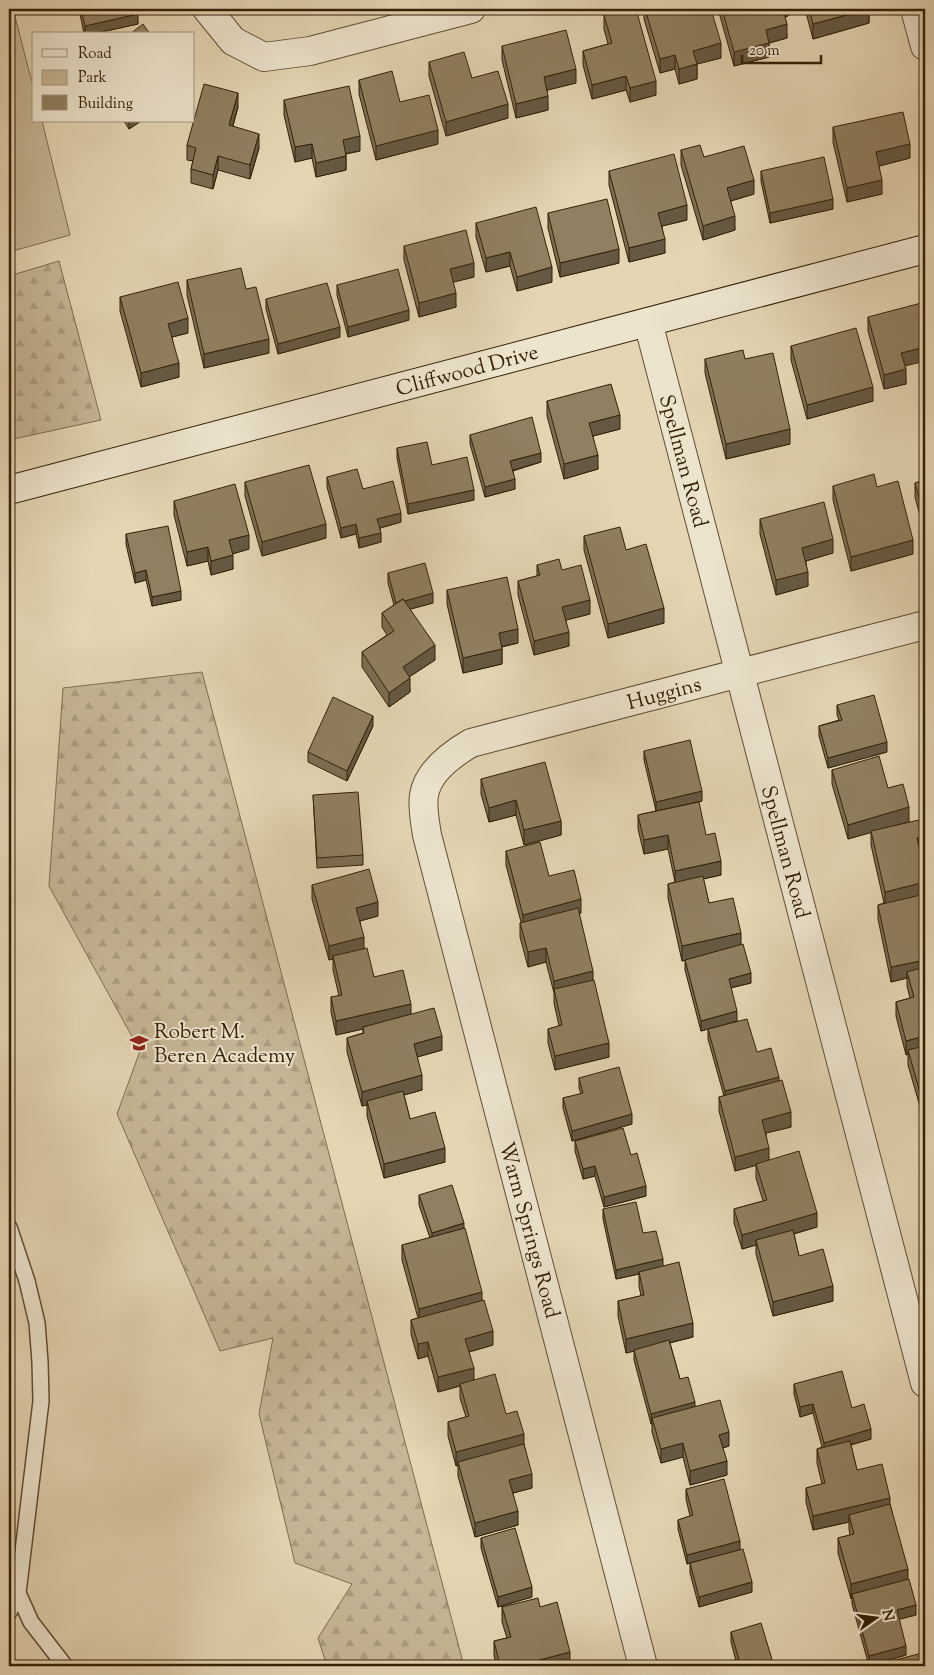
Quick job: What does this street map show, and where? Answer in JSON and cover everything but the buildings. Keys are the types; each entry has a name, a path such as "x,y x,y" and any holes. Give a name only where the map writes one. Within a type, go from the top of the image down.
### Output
{"street":[{"path":"206,9 233,41 264,56 310,51 471,9"},
{"path":"915,9 925,46"},
{"name":"Cliffwood Drive","path":"9,490 925,249"},
{"name":"Spellman Road","path":"648,322 925,1383"},
{"name":"Huggins","path":"424,793 436,770 453,754 471,744 925,625"},
{"name":"Warm Springs Road","path":"424,793 423,812 427,835 643,1666"}],"lane":[{"path":"9,1227 27,1281 37,1323 41,1400 18,1593 9,1612"},
{"path":"18,1593 31,1622 65,1666"}],"green space":[{"path":"9,9 13,9 32,82 32,122 42,122 70,235 9,252"},
{"path":"59,261 101,420 9,440 9,276"},
{"path":"202,672 464,1666 327,1666 318,1638 352,1584 295,1563 259,1414 273,1338 220,1351 117,1114 140,1051 49,886 63,688"}],"place":[{"name":"Robert M. Beren Academy","path":"139,1043"}]}
